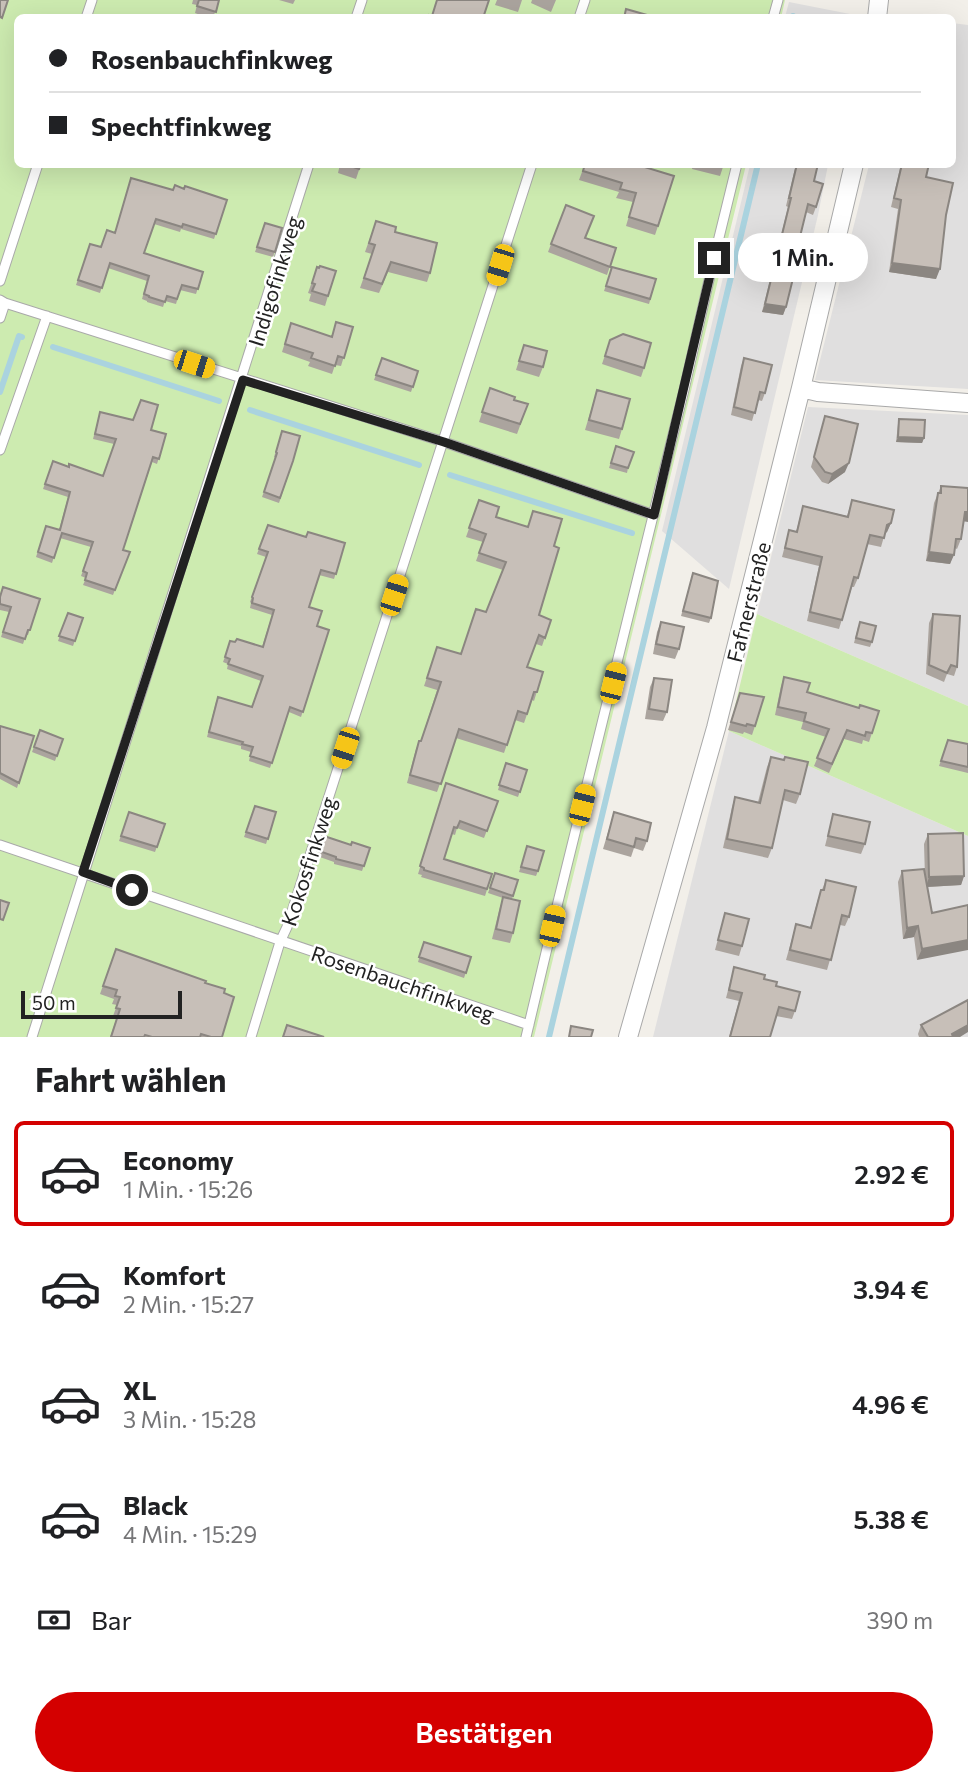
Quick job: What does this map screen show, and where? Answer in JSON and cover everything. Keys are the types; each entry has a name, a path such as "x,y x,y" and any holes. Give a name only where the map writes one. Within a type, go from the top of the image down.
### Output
{"street":[{"name":"Fafnerstraße","path":"628,1037 716,728 853,168"},
{"path":"801,388 818,392 968,403"}],"lane":[{"path":"0,281 37,168"},
{"name":"Indigofinkweg","path":"32,1037 243,380 308,168"},
{"name":"Kokosfinkweg","path":"251,1037 531,168"},
{"path":"526,1037 736,168"},
{"path":"0,318 2,302 444,442 654,515"},
{"path":"0,450 47,316"},
{"name":"Rosenbauchfinkweg","path":"0,845 529,1025"}],"shaded area":[{"path":"789,2 850,14 786,14"},
{"path":"956,24 968,25 968,389 815,380 868,168 956,168"},
{"path":"749,168 827,168 729,589 662,531"},
{"path":"808,407 968,415 968,706 757,614"},
{"path":"729,731 968,836 968,1037 653,1037"}],"green space":[{"path":"0,0 785,0 782,14 14,14 14,168 745,168 534,1037 0,1037"},
{"path":"757,614 968,706 968,836 729,731"}],"building":[{"path":"0,0 8,0 2,18 0,17"},
{"path":"199,0 219,0 216,12 197,6"},
{"path":"437,0 489,0 484,14 433,14"},
{"path":"626,9 644,14 625,14"},
{"path":"584,168 648,168 674,176 658,226 629,217 636,193 620,189 622,183 583,171"},
{"path":"796,168 817,168 814,181 823,184 816,207 808,204 786,307 765,304"},
{"path":"901,168 928,168 926,177 953,183 946,215 940,269 892,263 901,200 894,198"},
{"path":"131,178 173,190 175,185 184,189 185,186 227,200 216,234 156,219 144,253 203,272 198,289 182,285 177,299 167,296 165,302 144,294 149,276 110,263 102,288 78,280 90,244 101,247 107,230 115,233"},
{"path":"566,205 594,216 585,238 616,248 610,267 551,244"},
{"path":"376,221 396,227 395,232 437,243 430,273 391,262 382,284 364,278 375,245 369,243"},
{"path":"265,223 282,228 275,252 257,247"},
{"path":"317,267 336,271 328,296 312,291"},
{"path":"612,267 656,279 650,299 606,286"},
{"path":"336,322 353,327 344,358 338,356 335,366 311,358 313,353 285,344 291,323 332,337"},
{"path":"623,334 651,343 644,368 605,356 610,340"},
{"path":"524,345 547,351 543,367 519,361"},
{"path":"382,358 418,371 413,387 376,375"},
{"path":"744,358 772,365 765,393 760,392 755,413 734,407"},
{"path":"490,388 528,404 520,424 482,412"},
{"path":"597,390 630,399 622,429 589,420"},
{"path":"141,400 158,405 151,430 166,434 159,459 153,457 123,550 130,552 115,590 85,580 87,573 83,571 93,542 62,533 54,558 38,552 46,526 60,530 70,492 45,484 53,461 103,476 116,439 95,434 100,412 133,420"},
{"path":"825,416 858,424 849,463 832,474 825,472 814,457"},
{"path":"899,419 925,420 924,438 898,437"},
{"path":"282,431 300,436 280,498 264,492"},
{"path":"616,446 634,452 628,468 611,463"},
{"path":"941,486 968,488 968,512 965,512 961,539 956,539 954,555 929,552"},
{"path":"479,500 499,507 496,517 528,527 533,511 562,519 554,546 559,548 539,615 551,620 545,638 539,635 527,667 543,672 537,692 534,692 527,714 518,711 507,745 459,729 441,784 410,775 419,741 441,682 427,678 437,647 461,654 476,609 486,612 506,562 479,553 486,534 469,528"},
{"path":"852,500 894,510 884,538 870,535 842,620 810,612 822,557 785,548 789,530 797,532 803,506 848,517"},
{"path":"268,525 306,537 308,532 345,543 336,574 321,570 309,607 322,611 317,626 329,630 303,712 290,707 272,763 250,756 253,747 242,744 243,742 209,732 218,697 252,707 263,676 228,664 230,659 225,657 230,641 235,642 237,639 263,647 274,610 252,603 252,597 268,552 259,549"},
{"path":"693,573 718,581 711,618 683,611"},
{"path":"3,587 40,599 25,639 3,632 11,607 0,604"},
{"path":"68,613 83,618 75,641 59,636"},
{"path":"933,614 960,616 957,667 951,665 947,673 929,665"},
{"path":"661,622 684,627 679,649 656,644"},
{"path":"860,622 876,626 872,642 856,638"},
{"path":"784,677 810,683 807,692 859,708 860,705 879,711 872,733 866,732 865,736 847,730 832,764 817,758 829,729 804,721 806,713 778,707"},
{"path":"654,678 672,680 667,712 649,709"},
{"path":"740,693 764,697 755,726 731,722"},
{"path":"0,726 34,736 19,783 0,773"},
{"path":"40,730 63,739 57,756 34,747"},
{"path":"948,740 968,744 968,767 941,761"},
{"path":"771,757 808,762 800,794 785,790 772,848 727,839 735,797 760,803"},
{"path":"506,763 527,770 520,792 499,785"},
{"path":"446,783 498,801 487,831 460,821 457,828 454,827 444,859 492,874 487,889 424,870 420,866"},
{"path":"255,806 276,812 268,839 246,832"},
{"path":"129,812 165,824 157,847 121,836"},
{"path":"614,812 651,823 647,841 636,838 634,847 607,839"},
{"path":"833,814 870,822 865,844 828,836"},
{"path":"963,833 964,876 929,877 928,834"},
{"path":"324,836 370,848 364,866 336,859 319,851"},
{"path":"527,846 544,851 538,871 521,867"},
{"path":"924,869 932,913 968,905 968,940 922,949 918,926 907,928 902,871"},
{"path":"495,873 518,880 513,896 490,888"},
{"path":"826,880 856,887 849,917 842,915 831,960 790,950 796,924 811,928"},
{"path":"503,897 520,901 513,933 496,929"},
{"path":"0,900 9,903 3,920 0,919"},
{"path":"725,913 749,919 742,946 718,940"},
{"path":"424,942 471,957 466,973 419,957"},
{"path":"116,949 225,989 224,993 234,997 222,1037 201,1034 200,1037 111,1037 120,1009 116,1008 120,997 115,996 117,990 103,986"},
{"path":"734,967 765,975 764,979 777,982 776,986 800,992 795,1011 779,1007 770,1037 730,1037 742,993 729,990"},
{"path":"968,1000 968,1025 952,1034 953,1037 928,1037 921,1025"},
{"path":"287,1025 324,1037 283,1037"},
{"path":"571,1026 593,1030 591,1037 569,1037"}],"waterway":[{"path":"549,1037 757,168"},
{"path":"0,392 19,336 22,337"},
{"path":"53,347 219,401"},
{"path":"250,410 419,465"},
{"path":"450,475 632,533"}],"route":[{"path":"132,890 83,872 243,380 444,442 654,515 714,258"}]}
